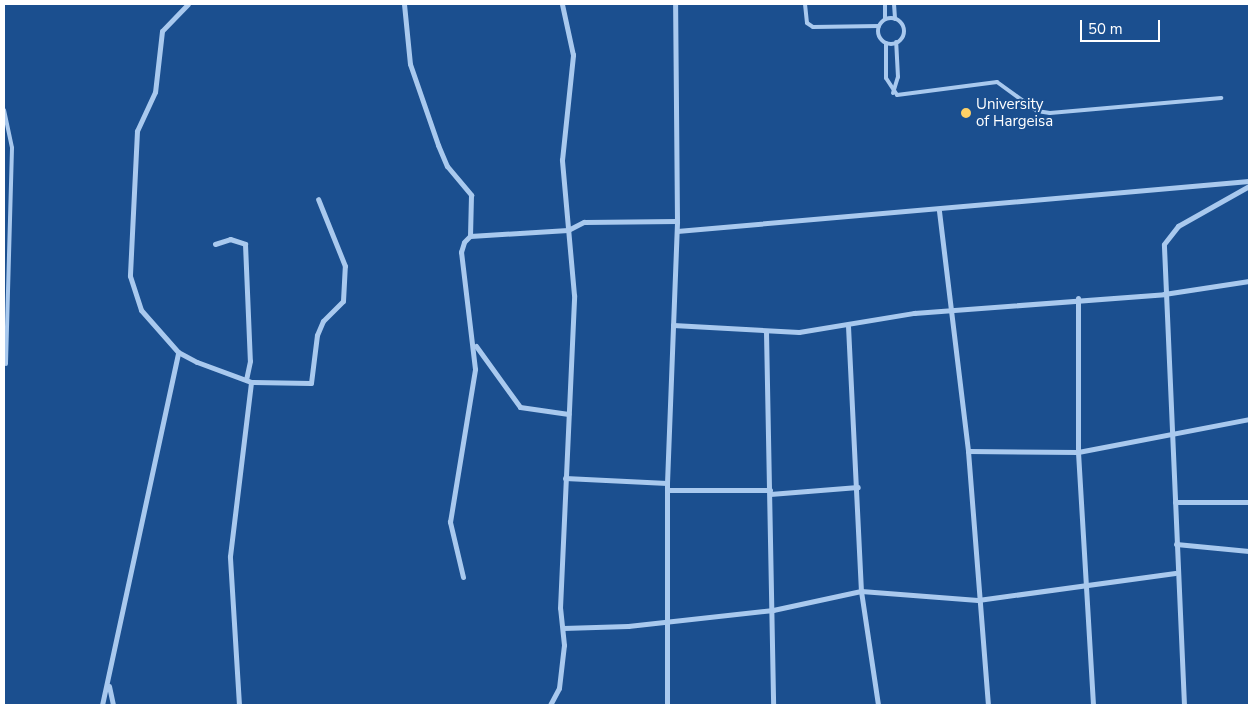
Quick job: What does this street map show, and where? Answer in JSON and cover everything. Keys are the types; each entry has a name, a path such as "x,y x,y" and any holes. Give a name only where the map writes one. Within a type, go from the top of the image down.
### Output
{"street":[{"path":"188,4 162,32 155,92 137,131 134,160 134,296 178,352 249,381 311,383 317,335 323,321 343,300 345,266 318,199"},
{"path":"404,4 410,64 438,145 447,166 471,195 470,236 462,252 476,345 475,369 451,505 463,577"},
{"path":"550,705 563,666 565,478 574,295 562,147 573,55 562,4"},
{"path":"667,705 667,483 677,231 675,4"},
{"path":"677,231 939,210 1249,181"},
{"path":"1184,705 1175,573 1175,502 1164,294 1166,235 1249,186"},
{"path":"939,210 968,451 978,600 988,705"},
{"path":"470,236 568,230 584,222 677,221"},
{"path":"215,244 230,240 245,244 250,361 230,556 239,705"},
{"path":"673,325 766,332 848,326 952,311 1078,298 1164,294 1249,280"},
{"path":"1078,298 1078,452 1089,586 1093,705"},
{"path":"848,326 858,486 861,590 878,705"},
{"path":"766,332 773,610 772,705"},
{"path":"476,345 520,407 568,414"},
{"path":"102,705 109,685 130,564 178,352"},
{"path":"968,451 1078,452 1249,419"},
{"path":"565,478 667,483"},
{"path":"667,490 770,492 858,486"},
{"path":"1175,502 1249,502"},
{"path":"1176,544 1249,551"},
{"path":"562,628 667,623 773,610 861,590 978,600 1175,573"},
{"path":"109,685 113,705"}],"lane":[{"path":"805,4 807,22 813,27 878,26 885,19 895,18"},
{"path":"885,4 885,19"},
{"path":"893,93 898,77 896,42 904,30 895,18 894,4"},
{"path":"878,26 879,36 886,43 886,78 893,93"},
{"path":"886,43 896,42"},
{"path":"893,93 997,82 1032,108 1050,113 1221,98"},
{"path":"4,110 12,148 6,364"}],"place":[{"name":"University of Hargeisa","path":"966,113"}]}
